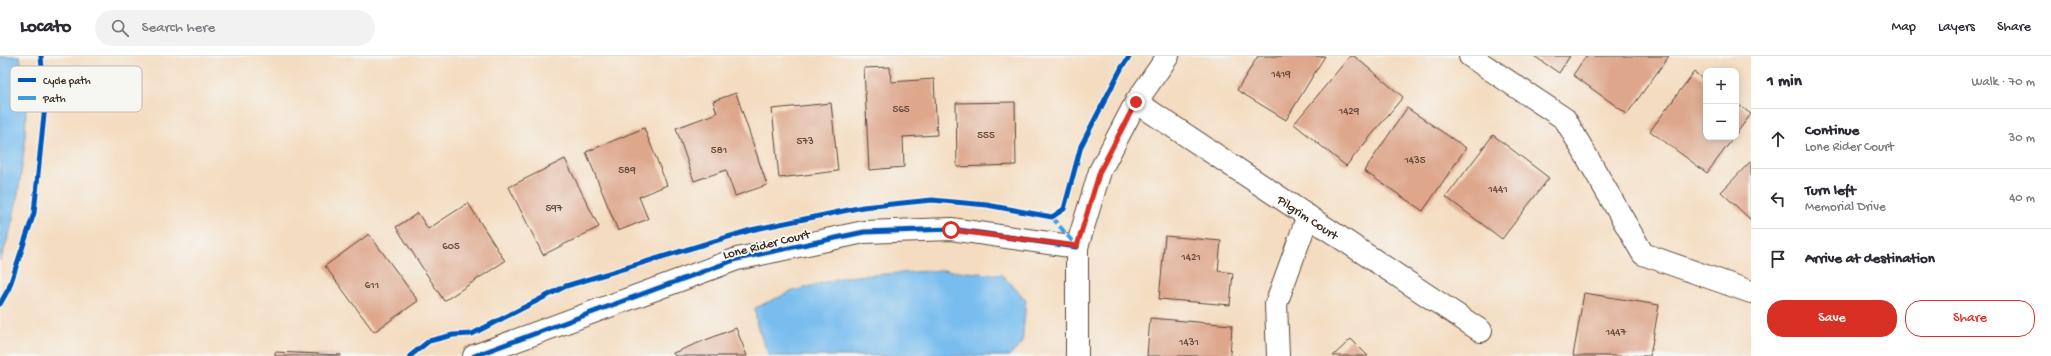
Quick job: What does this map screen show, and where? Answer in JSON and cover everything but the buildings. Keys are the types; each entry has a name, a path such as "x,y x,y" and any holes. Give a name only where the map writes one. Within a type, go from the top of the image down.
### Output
{"street":[{"path":"1077,356 1077,246 1100,171 1136,102 1168,56"},
{"path":"1470,56 1564,119 1643,254 1751,292"},
{"name":"Pilgrim Court","path":"1136,102 1481,331"},
{"path":"1278,356 1276,304 1308,216"},
{"name":"Lone Rider Court","path":"474,356 737,258 864,232 951,230 1077,246"}],"water":[{"path":"0,56 20,56 22,66 10,66 10,112 26,112 23,161 16,205 0,261"},
{"path":"942,270 1002,275 1026,300 1022,344 1009,356 769,356 757,326 755,308 790,292 844,277"}],"marked path":[{"path":"1052,217 1077,247"}],"cycle path":[{"path":"41,56 42,66"},
{"path":"410,356 429,341 453,335 472,334 566,286 751,230 863,207 932,200 987,205 1052,217 1064,209 1081,146 1122,67 1130,56"},
{"path":"0,304 9,288 34,213 44,112"},
{"path":"474,356 737,259 864,232 951,229 1077,247"}],"route":[{"path":"951,230 1077,246 1100,171 1136,102"}]}
